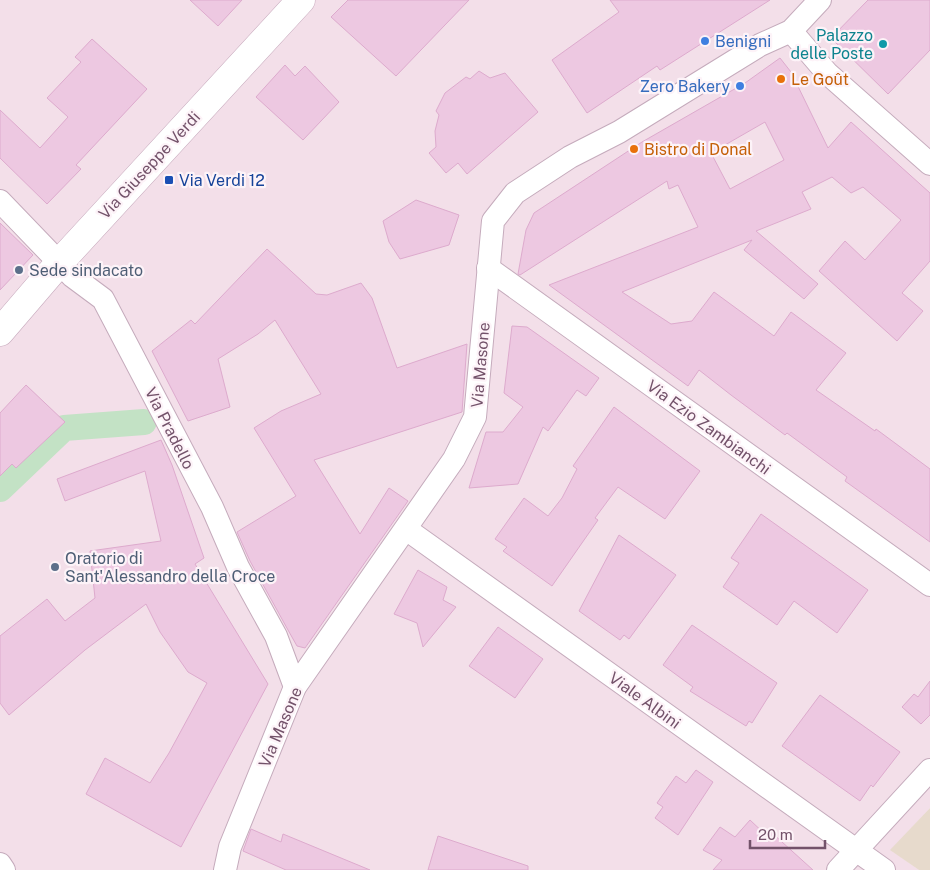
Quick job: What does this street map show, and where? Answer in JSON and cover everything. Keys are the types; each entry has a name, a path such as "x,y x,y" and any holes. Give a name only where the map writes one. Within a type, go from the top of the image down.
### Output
{"street":[{"name":"Via Giuseppe Verdi","path":"0,332 60,262 301,0"},
{"name":"Via Masone","path":"225,870 230,847 295,687 454,460 475,416 493,221 515,193 570,157 619,132 760,45 791,31 820,0"},
{"path":"791,31 827,73 930,164"},
{"name":"Via Pradello","path":"0,201 72,276 103,299 212,507 238,567 276,636 295,687"},
{"name":"Via Ezio Zambianchi","path":"488,268 930,585"},
{"name":"Viale Albini","path":"406,529 884,870"},
{"path":"838,870 930,770"},
{"path":"0,864 4,870"}],"shaded area":[{"path":"0,0 930,0 930,808 891,850 919,870 0,870"},
{"path":"930,808 930,870 919,870 890,850"}],"building":[{"path":"190,0 242,0 218,26"},
{"path":"348,0 469,0 396,76 331,17"},
{"path":"610,0 770,0 660,70 657,66 587,113 552,60 619,12"},
{"name":"Palazzo delle Poste","path":"868,0 930,0 930,50 888,94 831,38"},
{"path":"92,39 147,89 76,165 81,169 47,204 0,158 0,110 40,148 68,117 47,98 81,62 75,57"},
{"path":"780,58 791,72 828,148 851,122 930,193 930,261 902,293 923,311 897,341 819,271 845,241 865,260 901,220 863,187 851,193 832,177 802,192 811,209 756,231 818,284 804,299 744,250 752,240 622,292 671,324 692,321 714,292 774,336 791,312 846,353 816,390 875,431 876,429 930,469 930,542 845,481 847,477 787,433 785,435 699,370 688,386 549,285 698,227 678,185 669,189 667,181 520,275 518,274 526,230 534,213 642,142 745,83","holes":["765,122 784,160 730,189 711,153"]},
{"path":"285,65 295,76 305,66 339,102 303,140 256,97"},
{"path":"479,71 490,78 505,73 538,112 467,174 458,163 446,173 429,153 436,147 435,131 439,115 436,111 445,93 466,77 470,79"},
{"path":"416,200 459,215 449,245 400,259 389,242 383,221"},
{"path":"0,223 33,255 0,290"},
{"path":"267,249 316,294 327,295 361,283 372,298 397,368 467,344 462,412 314,460 360,534 389,488 408,501 305,648 297,646 250,561 237,532 296,496 254,428 281,411 321,394 275,320 258,334 218,359 230,407 188,421 152,351 191,320 195,324"},
{"path":"512,326 527,327 599,378 586,396 577,390 548,431 543,427 518,484 469,488 486,432 503,432 523,407 504,393"},
{"path":"26,385 65,422 16,468 12,464 0,476 0,413"},
{"path":"614,407 700,471 665,519 618,487 595,518 598,520 552,586 503,551 507,547 495,539 524,498 548,516 562,498 577,469 573,466"},
{"path":"161,440 172,465 204,558 195,564 268,684 181,847 86,794 105,758 150,783 169,753 207,683 188,672 160,632 146,604 85,650 9,715 0,703 0,636 47,599 65,621 95,598 90,551 161,541 145,471 65,501 57,479"},
{"path":"761,514 868,590 837,633 794,601 777,625 723,587 739,563 731,558"},
{"path":"619,535 676,575 629,639 624,635 620,640 579,611"},
{"path":"418,570 447,587 443,600 456,607 423,647 417,623 394,614"},
{"path":"692,625 777,683 752,723 749,721 746,726 690,691 693,687 663,665"},
{"path":"498,627 543,659 515,698 469,666"},
{"path":"930,681 930,715 921,724 902,707 914,694 918,697"},
{"path":"820,695 900,752 873,787 871,785 860,801 782,746"},
{"path":"696,770 713,782 678,835 655,818 663,807 657,803 676,776 686,783"},
{"path":"750,820 767,836 771,832 813,870 713,870 722,860 703,850 720,827 735,837"},
{"path":"251,829 281,842 283,834 370,870 286,870 243,851"},
{"path":"438,836 528,866 528,870 428,870"}],"waterway":[{"path":"0,489 64,428 144,422"}],"place":[{"name":"Benigni","path":"705,41"},
{"name":"Palazzo delle Poste","path":"883,44"},
{"name":"Le Goût","path":"781,79"},
{"name":"Zero Bakery","path":"740,86"},
{"name":"Bistro di Donal","path":"634,149"},
{"name":"Via Verdi 12","path":"169,180"},
{"name":"Sede sindacato","path":"19,270"},
{"name":"Oratorio di Sant'Alessandro della Croce","path":"55,567"}]}
